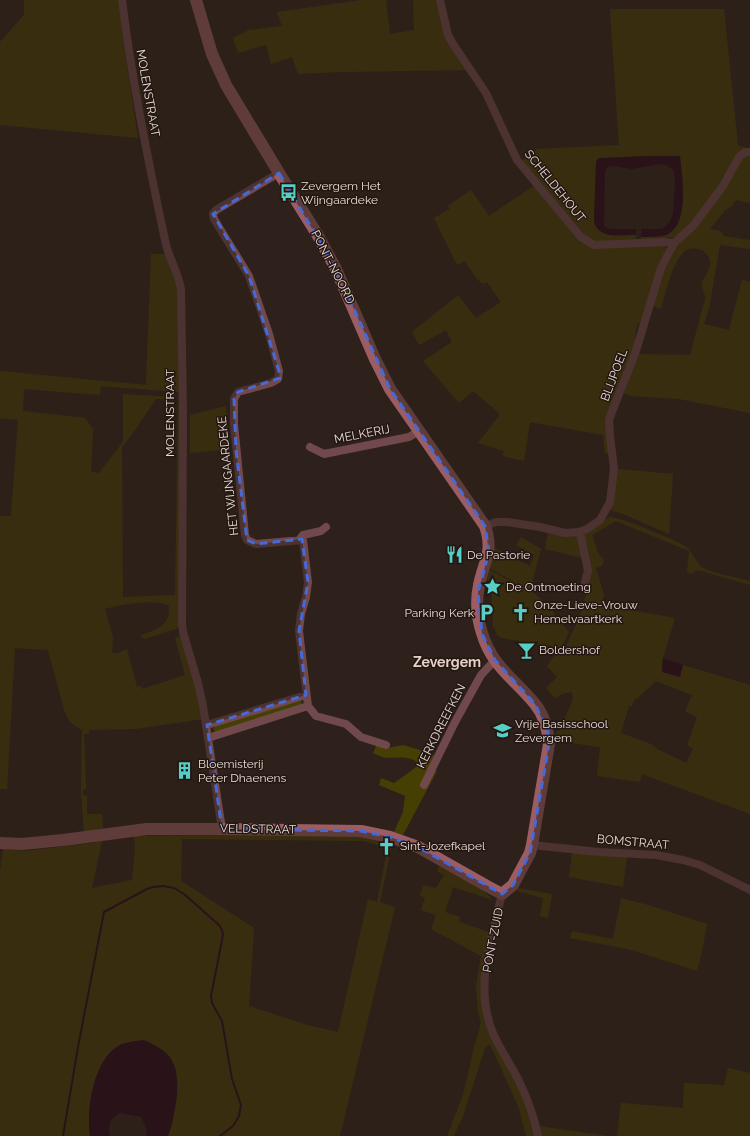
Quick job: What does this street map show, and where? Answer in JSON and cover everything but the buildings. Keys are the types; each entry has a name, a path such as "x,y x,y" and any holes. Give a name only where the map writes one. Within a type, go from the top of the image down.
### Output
{"street":[{"name":"MOLENSTRAAT","path":"122,0 136,96 151,176 167,249 178,275 181,288 183,413 182,624 198,683 207,725 222,828"},
{"name":"PONT-NOORD","path":"196,0 212,54 226,85 317,234 336,269 374,359 390,389 485,526"},
{"name":"SCHELDEHOUT","path":"440,0 448,35 486,93 517,160 581,237 594,245 664,242 674,243"},
{"name":"BLIJPOEL","path":"485,526 496,522 507,522 540,527 565,533 579,532 587,529 600,520 610,502 614,470 609,420 635,354 660,268 674,243 693,226 723,186 739,157 745,152 750,152"},
{"name":"HET WIJNGAARDEKE","path":"279,174 216,210 213,214 214,219 249,276 269,334 279,371 278,379 271,383 238,392 234,399 234,424 245,535 247,540 256,544 299,540 303,535 321,531 326,527"},
{"name":"MELKERIJ","path":"310,447 324,454 409,436 419,431"},
{"name":"PONT-ZUID","path":"485,526 489,540 489,552 479,585 478,615 482,634 495,660 505,673 535,704 546,723 549,744 530,853 513,885 502,894 487,956 485,972 485,1007 494,1034 523,1091 534,1120 538,1136"},
{"path":"579,532 588,571 584,586"},
{"path":"299,540 303,540 308,582 299,631 308,706 316,716 346,724 361,737 386,745"},
{"name":"KERKDREEFKEN","path":"424,785 480,675 495,660"},
{"path":"207,725 306,695"},
{"path":"208,738 308,706"},
{"name":"VELDSTRAAT","path":"0,843 22,844 147,830 222,828 361,831 390,837 418,847 502,894"},
{"name":"BOMSTRAAT","path":"532,845 599,852 656,855 683,860 700,865 750,890"}],"highlighted area":[{"path":"279,173 336,269 390,389 485,526 489,552 478,592 482,634 495,660 535,704 548,732 549,744 530,853 513,885 502,894 418,847 390,837 361,831 222,829 207,725 306,695 299,631 308,582 302,539 256,544 247,540 236,450 234,399 238,392 280,378 279,371 249,276 213,214"}],"shaded area":[{"path":"24,0 118,0 138,138 0,125 0,42 24,15"},
{"path":"362,0 386,0 390,34 414,30 413,0 436,0 445,34 466,70 298,74 292,57 271,64 266,45 238,53 233,38 249,30 282,26 277,12"},
{"path":"610,9 724,9 738,146 745,147 737,155 715,191 689,227 675,237 641,240 641,237 657,237 666,235 674,230 679,221 683,199 680,156 596,164 594,220 611,235 636,235 635,241 590,241 522,161 537,149 619,145"},
{"path":"750,155 750,203 736,200 732,206 725,210 710,229 720,231 724,236 750,240 750,249 720,245 709,309 704,324 729,330 742,280 750,282 750,413 679,399 631,396 623,393 638,354 690,355 705,301 702,284 710,265 709,257 700,249 691,248 679,257 672,271 661,309 653,306 662,271 673,250 743,157"},
{"path":"680,156 683,199 679,221 674,230 666,235 657,237 641,237 641,229 662,229 670,222 673,213 675,182 674,171 668,166 661,164 632,169 612,166 607,167 605,172 604,226 610,229 636,229 636,235 617,236 605,234 596,227 594,221 596,161 599,158"},
{"path":"535,185 583,241 663,246 666,248 643,321 637,324 635,337 637,341 612,405 610,453 605,454 603,435 530,422 524,461 503,456 504,451 478,443 499,416 498,412 473,391 459,403 423,361 452,342 446,330 419,345 412,332 458,295 476,318 501,302 487,282 483,284 477,279 465,261 457,265 434,218 450,209 448,206 471,190 489,216"},
{"path":"151,254 166,254 179,281 180,392 101,386 100,395 24,389 23,411 85,418 93,429 91,472 99,473 123,442 123,394 173,397 173,399 156,399 122,447 123,597 175,595 178,403 181,405 179,628 144,639 140,636 165,623 169,613 169,606 147,602 105,609 113,637 112,653 118,653 127,649 137,687 141,686 142,689 185,675 175,638 180,636 201,704 203,719 135,729 89,730 89,733 84,734 86,789 83,790 83,795 87,796 87,814 102,814 103,828 84,833 81,793 82,730 71,723 65,713 48,650 15,648 7,789 0,789 0,516 11,516 18,420 0,418 0,371 146,385"},
{"path":"226,406 230,449 190,453 190,415"},
{"path":"618,469 673,474 669,534 610,510"},
{"path":"610,517 636,525 685,546 691,551 699,564 705,569 750,581 750,585 698,570 691,574 687,572 689,551 616,521 592,535 599,555 604,561 602,566 596,568 604,595 602,605 675,618 663,658 662,672 679,676 683,665 750,685 750,814 642,774 640,782 597,776 600,747 557,741 556,732 560,730 573,699 572,692 562,694 555,698 546,688 557,677 547,666 553,657 563,653 579,618 589,586 582,583 584,568 582,558 545,549 548,533 569,536 585,534","holes":["656,681 692,695 685,711 697,717 687,745 693,749 686,763 657,749 651,744 621,733 629,706 632,706 634,700"]},
{"path":"521,537 541,549 530,590 552,608 555,616 569,632 561,646 553,651 550,645 547,646 502,638 497,635 493,627 491,582 486,579 488,569 510,581 511,580 489,568 495,548 530,566 534,555 516,545"},
{"path":"663,658 683,665 680,677 662,672"},
{"path":"301,700 302,704 300,706 215,732 213,729 215,726"},
{"path":"377,744 387,748 403,745 430,753 434,756 430,767 437,771 403,835 394,832 403,812 405,796 379,785 381,778 394,783 419,764 410,759 386,758 373,753"},
{"path":"316,835 365,838 383,841 392,845 380,902 395,907 340,1136 168,1136 173,1123 176,1069 169,1056 157,1046 94,1084 89,1116 90,1136 0,1136 0,872 3,849 25,851 102,841 92,888 132,880 135,849 134,836","holes":["182,839 364,841 378,845 387,851 377,902 368,899 338,1032 307,1025 249,1006 254,928 181,881"]},
{"path":"572,852 627,856 623,887 569,877"},
{"path":"439,866 481,889 493,900 453,887 445,912 460,917 459,922 489,932 482,998 529,1111 535,1136 526,1136 519,1108 490,1044 485,1048 463,1116 454,1136 447,1136 463,1095 481,1023 478,1012 476,986 481,956 431,929 436,915 421,910 425,897 420,896 423,885 436,888 444,875 437,871"},
{"path":"519,888 552,894 548,918 540,916 543,898 517,891"},
{"path":"621,898 707,924 697,971 632,950 570,938 572,931 613,939"},
{"path":"144,1040 157,1046 168,1055 173,1063 176,1073 176,1106 168,1136 147,1136 146,1127 141,1117 121,1113 112,1119 109,1128 110,1136 90,1136 90,1101 96,1076 101,1065 107,1055 118,1046 129,1042"},
{"path":"728,1068 750,1073 750,1136 617,1136 621,1103 683,1108 684,1083 724,1085"},
{"path":"538,1126 607,1136 540,1136"}],"waterway":[{"path":"63,1136 78,1047 104,912 147,889 163,886 174,888 184,894 219,925 222,930 223,935 211,996 212,1003 222,1021 232,1079 241,1105 239,1116 233,1126 220,1136"}],"place":[{"name":"Zevergem Het Wijngaardeke","path":"288,193"},
{"name":"De Pastorie","path":"454,555"},
{"name":"De Ontmoeting","path":"493,587"},
{"name":"Onze-Lieve-Vrouw Hemelvaartkerk","path":"521,612"},
{"name":"Parking Kerk","path":"487,613"},
{"name":"Boldershof","path":"526,650"},
{"name":"Vrije Basisschool Zevergem","path":"502,731"},
{"name":"Bloemisterij Peter Dhaenens","path":"185,771"},
{"name":"Sint-Jozefkapel","path":"387,846"}],"district":[{"name":"Zevergem","path":"447,662"}]}
